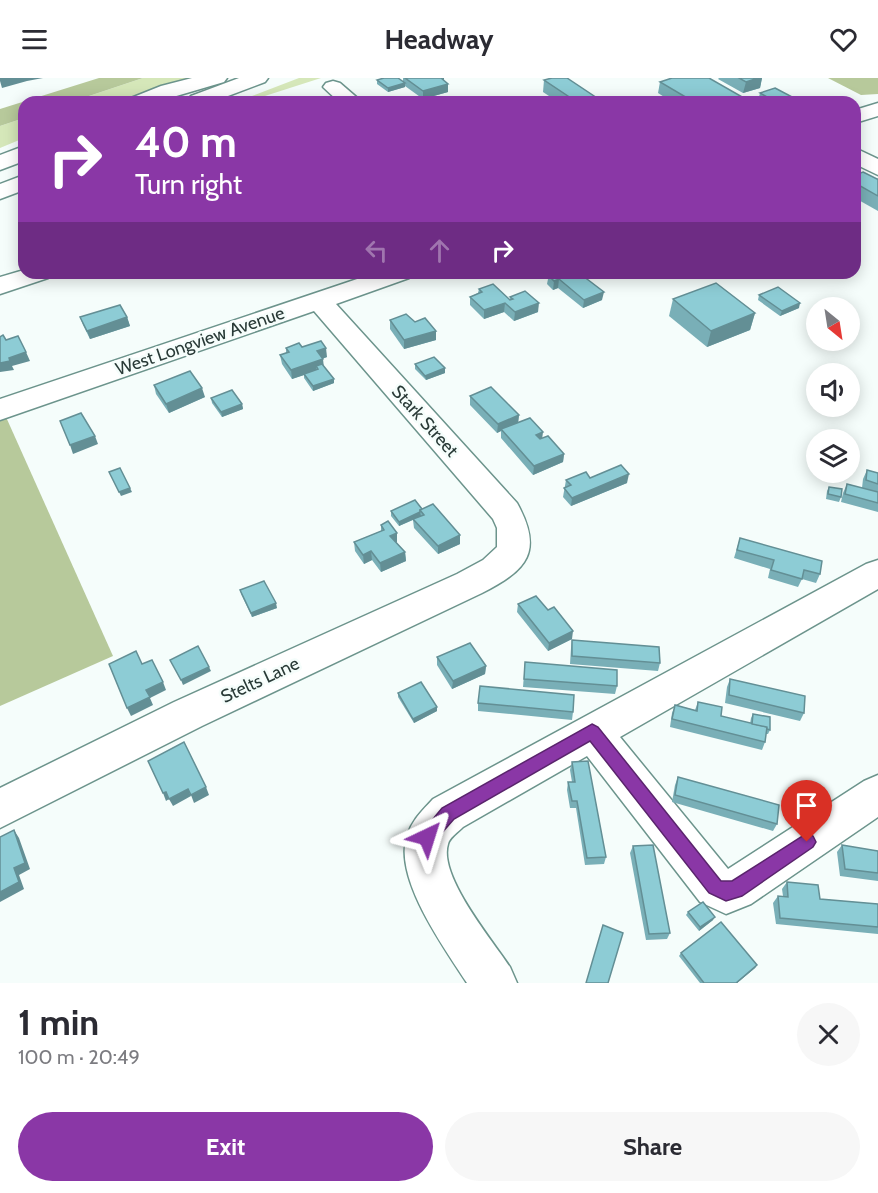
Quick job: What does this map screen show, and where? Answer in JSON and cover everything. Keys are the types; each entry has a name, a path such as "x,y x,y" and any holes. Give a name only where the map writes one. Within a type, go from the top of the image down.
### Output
{"main road":[{"path":"153,96 217,78"},
{"path":"172,96 222,78"},
{"path":"210,96 258,78"},
{"path":"234,96 281,78"},
{"path":"333,87 344,96"},
{"path":"861,115 878,109"},
{"path":"0,155 18,148"},
{"path":"0,163 18,156"},
{"path":"861,158 878,168"},
{"path":"0,178 18,171"},
{"path":"0,192 18,184"},
{"path":"0,286 21,279"},
{"name":"West Longview Avenue","path":"0,410 383,279"},
{"name":"Stark Street","path":"319,301 506,512 515,526 515,548"},
{"name":"Stelts Lane","path":"0,809 188,714 466,585 505,561 515,548"},
{"path":"494,983 437,893 426,868 427,837 448,813 878,573"},
{"path":"592,732 715,887 726,892 736,889 878,794"}],"green space":[{"path":"99,78 143,78 89,96 42,96"},
{"path":"143,78 188,78 138,96 89,96"},
{"path":"299,78 321,78 265,96 252,96"},
{"path":"828,78 878,78 878,94 861,95"},
{"path":"18,103 18,120 0,126 0,109"},
{"path":"18,120 18,140 0,148 0,126"},
{"path":"6,417 113,656 0,706 0,419"}],"building":[{"path":"398,78 405,83 388,88 377,80"},
{"path":"405,78 441,78 448,84 423,91"},
{"path":"567,78 594,96 568,96 544,80"},
{"path":"672,78 709,78 740,96 684,96 660,82"},
{"path":"739,78 758,78 746,82"},
{"path":"775,88 790,96 765,96 760,93"},
{"path":"861,173 878,179 878,196 861,186"},
{"path":"559,279 587,279 604,292 584,300"},
{"path":"716,283 755,313 711,331 673,299"},
{"path":"493,284 510,300 513,299 510,297 525,291 539,303 515,312 505,303 484,310 470,297 482,292 479,289"},
{"path":"778,287 800,303 782,311 759,295"},
{"path":"120,305 127,317 87,331 80,317"},
{"path":"406,314 415,322 425,318 436,331 404,340 390,320"},
{"path":"3,335 6,340 18,336 26,352 9,358 10,361 0,363 0,337"},
{"path":"321,341 326,348 317,351 323,359 291,370 280,355 289,352 286,348 299,343 302,347"},
{"path":"434,357 445,368 425,376 415,364"},
{"path":"322,364 334,379 313,386 304,374 318,369 316,366"},
{"path":"190,371 202,388 166,404 154,385"},
{"path":"491,387 519,415 498,424 470,396"},
{"path":"232,390 242,404 221,412 211,398"},
{"path":"81,413 95,436 70,445 60,421"},
{"path":"530,418 543,432 536,435 540,439 548,436 564,454 534,466 501,429"},
{"path":"621,465 629,474 572,498 564,488 571,485 566,480 586,472 590,478"},
{"path":"120,468 130,488 119,492 109,472"},
{"path":"867,470 878,473 878,484 866,480"},
{"path":"847,484 878,492 878,503 845,494"},
{"path":"829,487 842,489 841,497 828,494"},
{"path":"415,500 422,509 420,512 399,522 391,511"},
{"path":"433,504 460,535 438,546 413,519 424,515 420,510"},
{"path":"388,521 397,533 390,536 405,552 380,563 371,551 363,555 354,542 384,530 381,525"},
{"path":"740,538 822,561 820,574 804,570 802,579 771,570 774,560 737,550"},
{"path":"264,581 276,603 251,613 240,590"},
{"path":"536,596 548,610 554,607 573,631 549,643 518,604"},
{"path":"572,640 659,647 660,663 572,656"},
{"path":"470,643 486,666 453,681 437,657"},
{"path":"198,646 209,667 181,680 170,660"},
{"path":"136,651 142,664 152,660 163,682 146,690 150,697 127,708 109,664"},
{"path":"525,662 617,670 617,686 524,679"},
{"path":"730,679 805,696 804,713 729,695"},
{"path":"421,682 437,707 413,719 398,693"},
{"path":"480,686 574,695 573,712 478,703"},
{"path":"698,702 722,707 721,716 767,727 765,742 672,719 675,705 697,711"},
{"path":"753,714 770,717 770,730 767,727 752,724"},
{"path":"184,742 206,787 191,795 188,789 169,799 166,792 163,793 148,761"},
{"path":"588,761 606,857 587,858 577,801 572,801 568,782 575,782 572,762"},
{"path":"678,777 779,805 777,824 675,795"},
{"path":"14,830 25,863 14,868 19,882 0,892 0,837"},
{"path":"653,845 670,933 649,934 633,846"},
{"path":"842,845 878,851 878,873 845,869"},
{"path":"787,882 818,885 820,899 878,904 878,927 780,918 778,896 788,897"},
{"path":"703,902 715,917 700,927 688,912"},
{"path":"721,922 757,965 736,983 704,983 681,953"},
{"path":"603,925 623,933 608,983 586,983"}],"route":[{"path":"427,837 448,813 592,732 715,887 726,892 736,889 807,842"}]}
